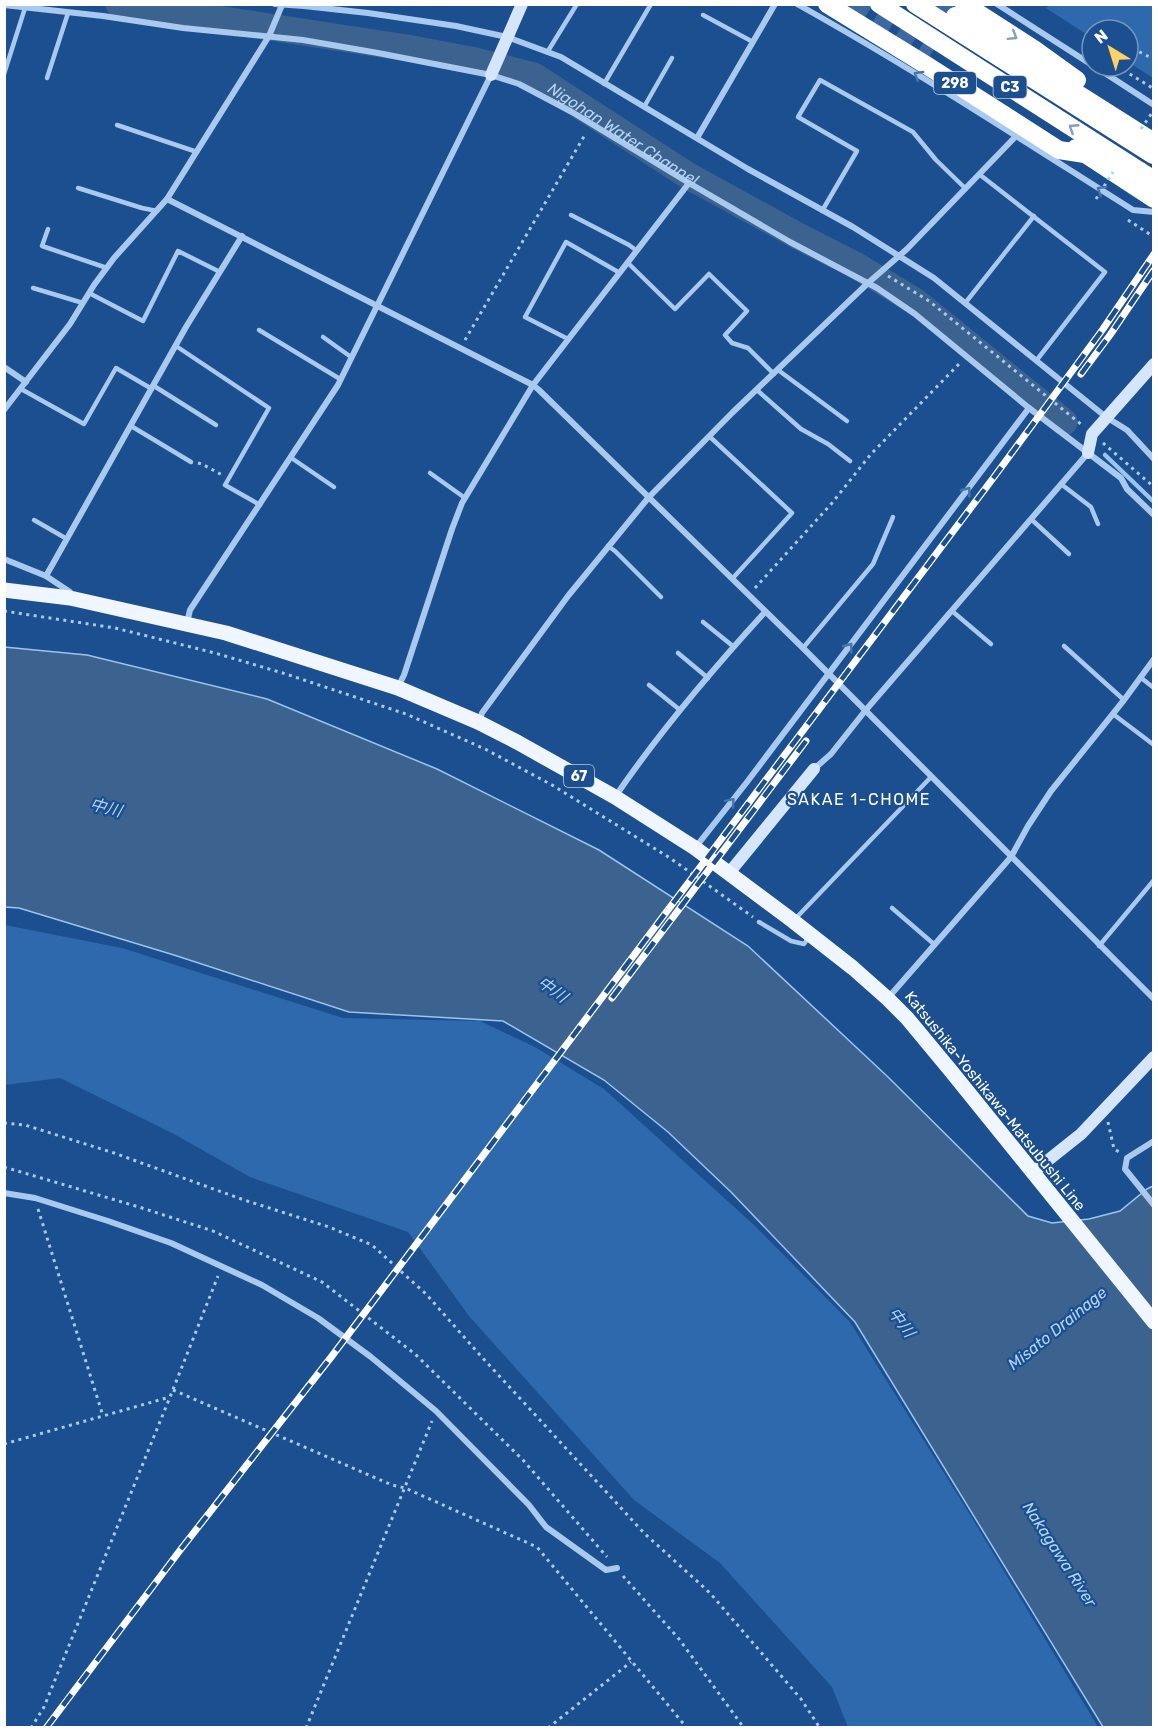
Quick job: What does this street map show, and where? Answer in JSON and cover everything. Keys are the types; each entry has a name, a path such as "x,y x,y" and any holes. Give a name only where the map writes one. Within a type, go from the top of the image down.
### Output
{"highway":[{"name":"298","path":"827,4 1059,150 1085,154"},
{"name":"C3","path":"879,4 1154,180"},
{"name":"C3","path":"915,4 1154,155"},
{"path":"959,10 1154,142"},
{"name":"298","path":"931,54 1154,199"}],"main road":[{"name":"Katsushika-Yoshikawa-Matsubushi Line","path":"4,590 70,598 187,623 226,633 398,688 478,722 615,797 695,848 794,921 888,999 907,1018 1154,1322"}],"street":[{"path":"275,4 368,13 456,26 507,37 561,57 899,255 934,278 1106,417 1127,430 1154,459"},
{"path":"187,623 190,610 340,379 491,75 522,4"},
{"path":"697,138 775,4"},
{"path":"797,4 1017,135 1133,210 1154,212"},
{"path":"997,4 1080,57"},
{"path":"4,5 183,28 303,40 491,75 519,84 539,93 790,242 868,283 915,314 1029,408 1121,478 1126,489 1154,516"},
{"path":"4,410 70,324 107,268 167,199 269,36 282,5"},
{"path":"1113,78 1154,105"},
{"path":"478,722 482,713 537,637 649,497 868,283 907,249 1017,135"},
{"path":"398,688 452,529 465,498 533,385 689,183"},
{"path":"167,199 533,385 803,648 1154,999"},
{"path":"46,576 186,327 242,236"},
{"path":"729,873 814,769 831,754 865,711 1088,453 1092,434 1154,364"},
{"path":"4,367 26,382"},
{"path":"695,848 1029,408"},
{"path":"4,559 46,576 70,592 70,598"},
{"path":"615,797 680,710 765,612"},
{"path":"888,999 1011,857 1051,791 1154,659"},
{"path":"1032,1173 1071,1144 1154,1057"},
{"path":"1154,1141 1127,1158 1125,1169 1154,1205"},
{"path":"4,1193 35,1198 171,1243 262,1286 318,1318 371,1357 436,1411 529,1505 546,1527 606,1570 617,1568"}],"lane":[{"path":"548,51 577,4"},
{"path":"604,84 651,4"},
{"path":"4,74 25,8"},
{"path":"47,78 68,13"},
{"path":"703,15 753,42"},
{"path":"644,107 672,58"},
{"path":"822,211 857,151 798,117 820,80 913,132 936,160 965,188"},
{"path":"117,125 197,152"},
{"path":"979,174 1105,272 1036,361"},
{"path":"78,188 157,211"},
{"path":"571,215 637,251"},
{"path":"966,302 1034,216"},
{"path":"48,229 42,246 107,268"},
{"path":"568,339 525,317 566,242 620,273"},
{"path":"89,293 143,321 178,251 220,272"},
{"path":"628,263 675,309 710,274 747,311 725,335 732,344 748,348 776,372 847,421"},
{"path":"33,288 83,303"},
{"path":"260,330 340,379"},
{"path":"323,338 351,357"},
{"path":"176,346 268,408 225,485 260,505"},
{"path":"21,389 84,424 116,369 216,425"},
{"path":"757,390 801,429 828,444 850,461"},
{"path":"131,426 191,462"},
{"path":"709,436 792,513 732,579"},
{"path":"290,457 334,487"},
{"path":"430,473 465,498"},
{"path":"1061,484 1091,507 1098,525"},
{"path":"803,648 873,564 893,517"},
{"path":"1031,519 1068,554"},
{"path":"34,520 67,539"},
{"path":"608,546 661,597"},
{"path":"951,611 991,644"},
{"path":"703,622 734,647"},
{"path":"1064,646 1124,700"},
{"path":"678,653 708,678"},
{"path":"1140,677 1154,688"},
{"path":"649,685 680,710"},
{"path":"1113,714 1154,745"},
{"path":"794,921 930,777"},
{"path":"1099,946 1154,880"},
{"path":"892,908 935,945"},
{"path":"759,922 791,941 804,944 811,935"}],"path":[{"path":"1140,53 1154,58"},
{"path":"1136,78 1154,89"},
{"path":"460,349 592,124"},
{"path":"887,275 929,301 1084,427"},
{"path":"749,595 832,503 871,454 966,356"},
{"path":"1103,443 1154,487"},
{"path":"191,462 202,464 228,479"},
{"path":"4,611 115,628 214,653 406,714 485,749 552,785 670,858 759,922"},
{"path":"1105,1109 1114,1149 1120,1153"},
{"path":"4,1123 25,1125 114,1153 244,1200 329,1227 372,1245 426,1294 644,1533 710,1593 801,1699 820,1728"},
{"path":"35,1198 103,1416"},
{"path":"31,1728 44,1707 222,1266"},
{"path":"173,1390 392,1485 405,1488 537,1547 687,1728"},
{"path":"4,1444 170,1397"},
{"path":"306,1728 436,1411"},
{"path":"548,1728 632,1662"}],"shaded area":[{"path":"1049,5 1153,5 1153,78 1140,70 1140,18 1080,18 1080,30 1046,8"},
{"path":"5,925 122,948 343,1018 480,1021 535,1047 604,1089 754,1225 850,1322 1098,1727 848,1727 832,1687 720,1563 634,1500 469,1316 408,1232 250,1177 174,1134 60,1078 5,1085"}],"water":[{"path":"4,647 87,655 267,699 437,769 599,850 748,946 888,1077 1028,1216 1052,1223 1089,1219 1120,1211 1153,1186 1153,1727 1103,1727 855,1322 731,1192 668,1132 604,1080 503,1021 349,1012 174,955 19,908 5,907"}],"waterway":[{"name":"Nigohan Water Channel","path":"119,4 407,48 476,61 534,76 687,175 857,266 916,302 1064,422"},
{"name":"Nigohan Water Channel","path":"1105,455 1154,502"}],"tunnel":[{"path":"852,4 931,54"},
{"path":"937,4 955,16"}],"railway":[{"path":"46,1728 181,1549 332,1356 994,477 1103,329 1154,254"},
{"path":"1081,374 1154,270"},
{"path":"612,998 806,741"}],"district":[{"name":"SAKAE 1-CHOME","path":"859,799"}],"water label":[{"name":"中川","path":"106,807"},
{"name":"中川","path":"553,989"},
{"name":"中川","path":"902,1322"},
{"name":"Misato Drainage","path":"1057,1328"},
{"name":"Nakagawa River","path":"1060,1554"}]}
